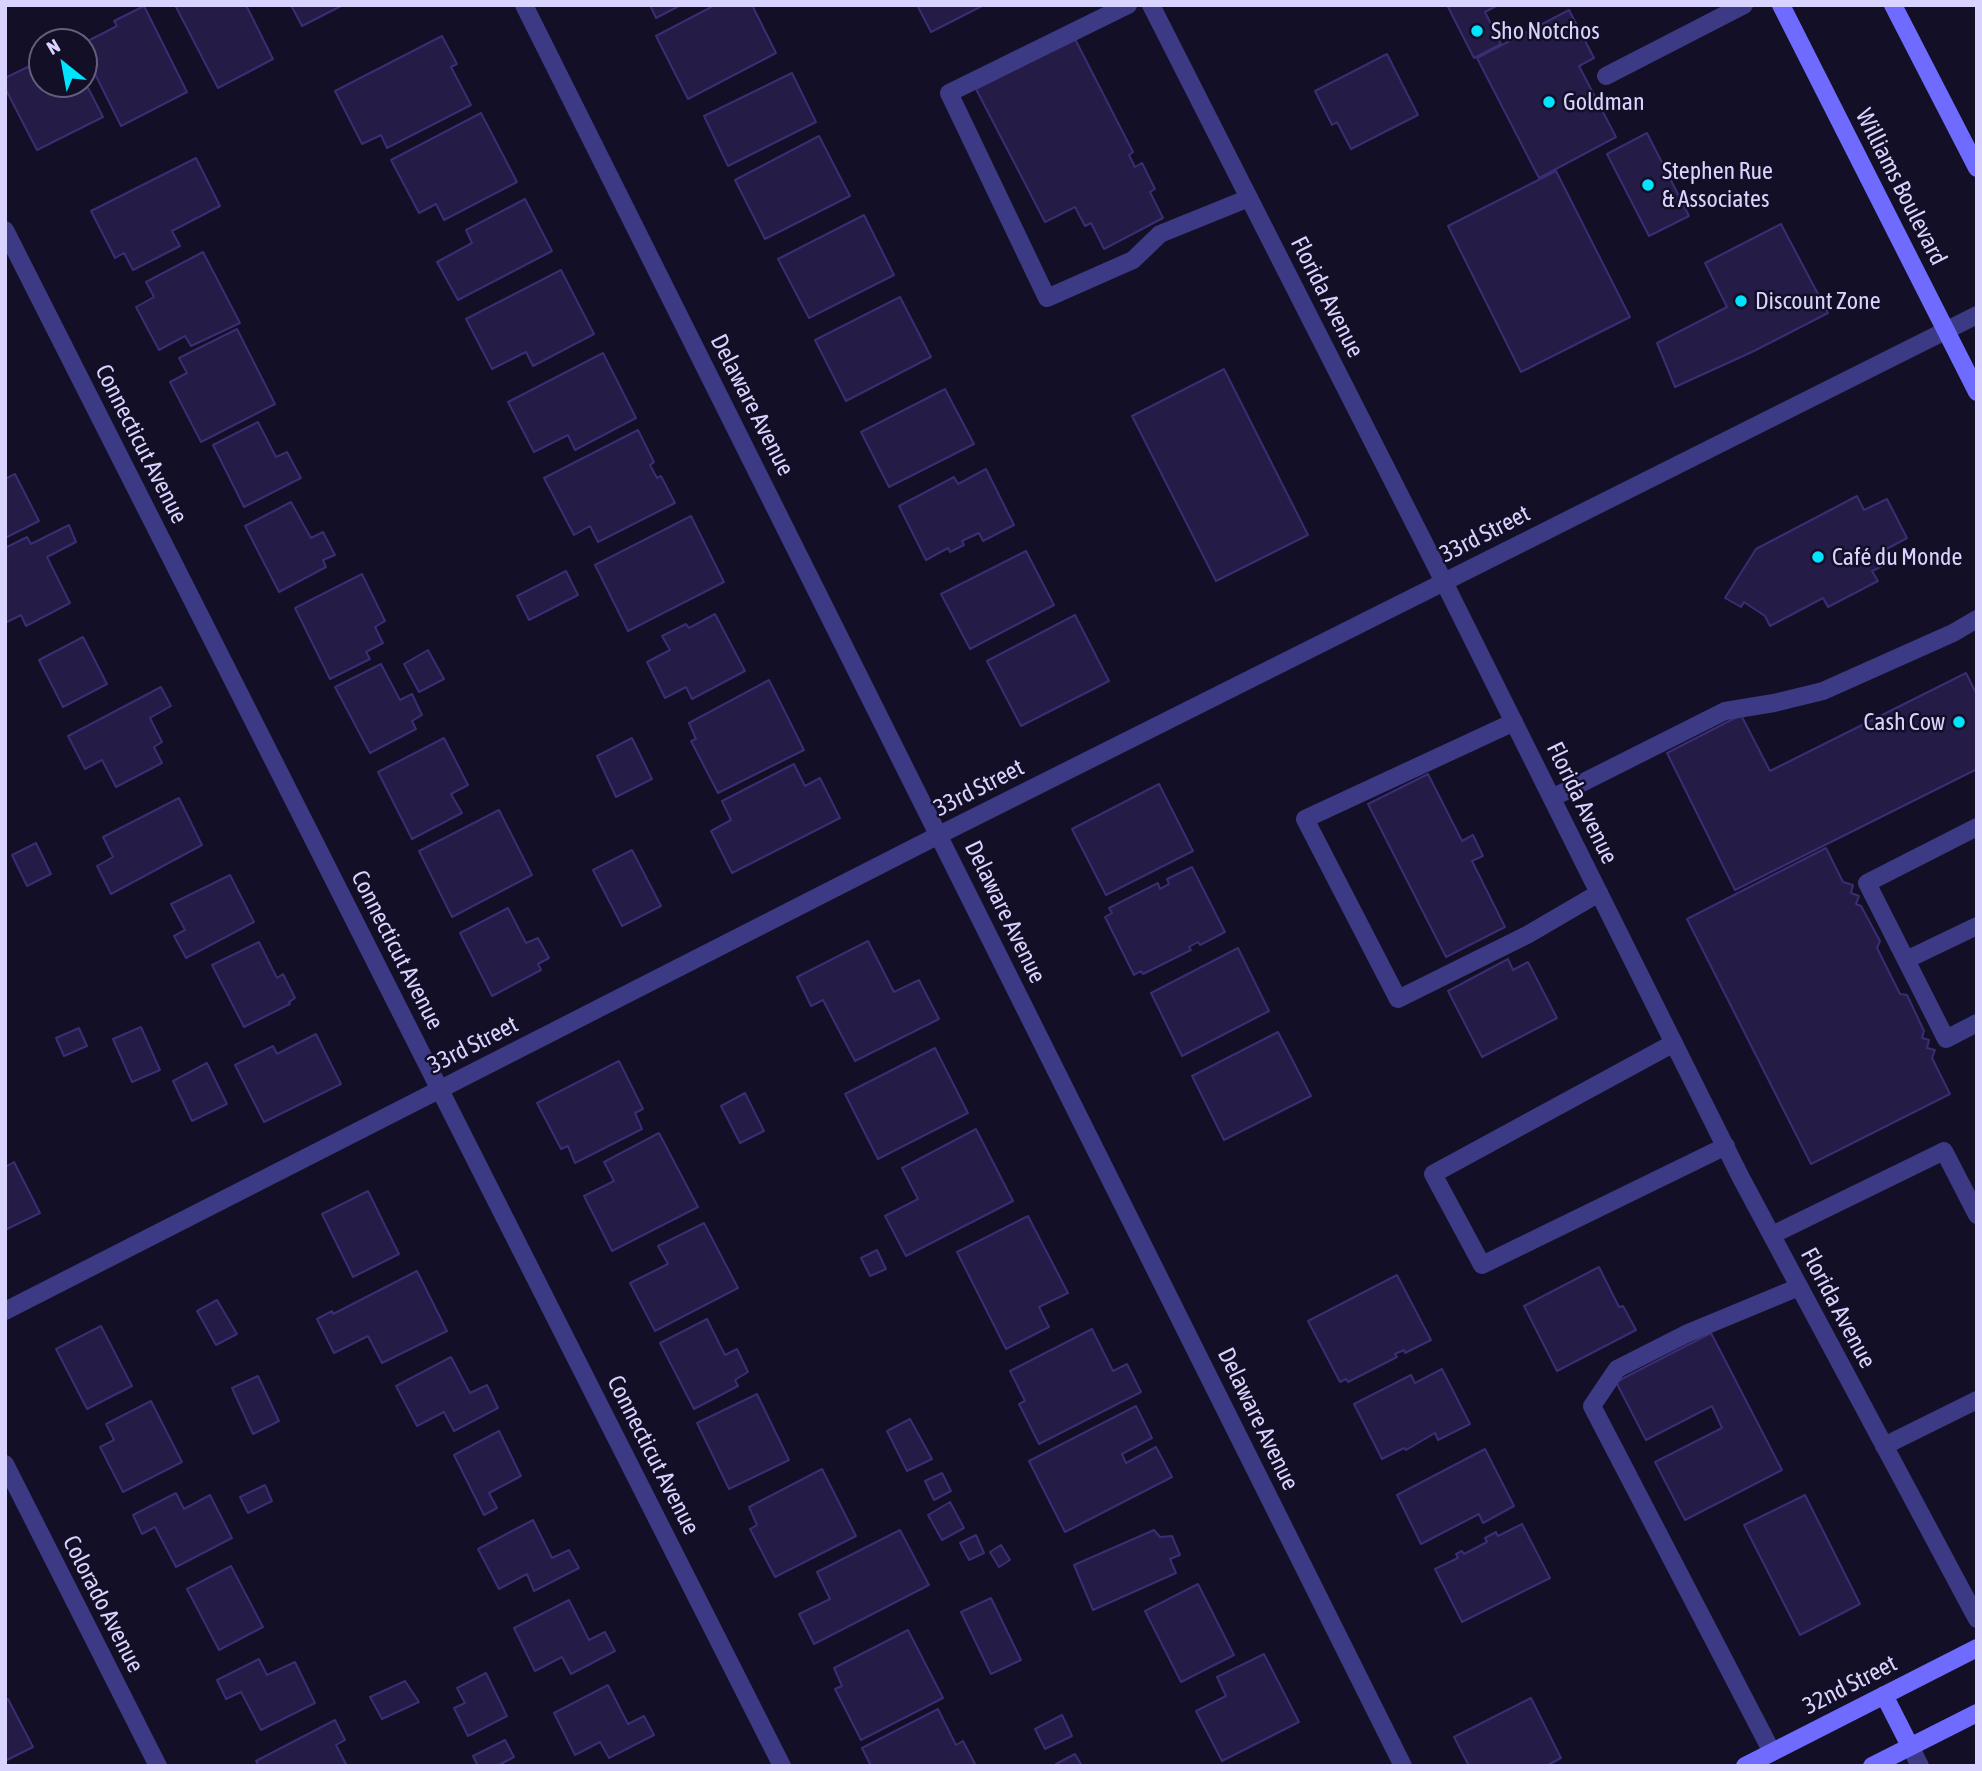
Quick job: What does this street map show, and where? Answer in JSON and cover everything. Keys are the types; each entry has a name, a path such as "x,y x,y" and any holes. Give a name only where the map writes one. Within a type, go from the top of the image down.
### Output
{"main road":[{"name":"Williams Boulevard","path":"1781,5 1977,392"},
{"path":"1893,5 1977,168"},
{"name":"32nd Street","path":"1745,1766 1977,1648"},
{"path":"1884,1695 1910,1746"},
{"path":"1872,1766 1977,1713"}],"street":[{"name":"Delaware Avenue","path":"524,5 1403,1766"},
{"path":"1128,5 949,93 1047,298 1133,260 1160,234 1249,198"},
{"name":"Florida Avenue","path":"1151,5 1726,1146 1977,1619"},
{"path":"1606,76 1744,5"},
{"name":"Connecticut Avenue","path":"5,230 782,1766"},
{"name":"33rd Street","path":"5,1311 939,835 1977,315"},
{"path":"1552,798 1725,711 1823,691 1977,620"},
{"path":"1514,722 1305,819 1398,999 1527,935 1599,893"},
{"path":"1977,827 1867,883 1946,1039 1977,1023"},
{"path":"1906,960 1977,926"},
{"path":"1674,1043 1433,1174 1482,1265 1726,1146"},
{"path":"1772,1235 1944,1152 1977,1216"},
{"path":"1772,1752 1592,1406 1617,1369 1688,1333 1799,1287"},
{"path":"1884,1446 1977,1400"},
{"name":"Colorado Avenue","path":"5,1464 158,1766"},
{"path":"1910,1746 1920,1766"}],"building":[{"path":"175,5 246,5 273,59 218,88"},
{"path":"291,5 343,5 302,26"},
{"path":"650,5 681,5 656,18"},
{"path":"715,5 752,5 776,53 688,99 656,36"},
{"path":"917,5 984,5 931,32"},
{"name":"Sho Notchos","path":"1447,5 1498,5 1485,12 1501,44 1474,58"},
{"path":"144,6 187,92 121,126 98,80 98,36 117,26 114,21"},
{"name":"Goldman","path":"1569,10 1594,58 1579,66 1616,137 1539,178 1477,58"},
{"path":"442,36 457,64 451,67 471,105 387,148 381,135 362,144 335,91"},
{"path":"1075,39 1133,152 1129,155 1135,167 1142,163 1155,189 1150,192 1163,218 1104,249 1091,223 1085,226 1075,207 1045,222 976,89"},
{"path":"1387,54 1418,115 1351,149 1337,122 1332,125 1315,91"},
{"path":"28,67 28,98 93,98 103,117 37,150 5,88 5,78"},
{"path":"792,73 816,122 728,166 704,116"},
{"path":"481,113 517,182 444,220 436,204 419,213 391,160"},
{"name":"Stephen Rue & Associates","path":"1647,133 1689,216 1649,236 1607,154"},
{"path":"819,136 850,196 765,239 735,180"},
{"path":"196,158 220,206 172,231 180,246 133,270 124,253 115,258 91,211"},
{"path":"1556,171 1630,317 1521,372 1448,226"},
{"path":"525,199 552,251 458,300 437,262 472,243 466,230"},
{"path":"864,215 894,275 809,318 778,259"},
{"path":"1781,224 1828,313 1675,387 1657,343 1727,307 1705,263"},
{"path":"203,252 240,323 191,346 185,336 159,350 136,307 154,297 146,282"},
{"path":"561,270 594,334 533,366 526,352 492,369 466,319"},
{"path":"900,297 931,357 846,401 815,340"},
{"path":"237,329 275,404 201,442 170,382 187,373 179,358"},
{"path":"603,353 636,418 575,450 568,435 534,452 508,402"},
{"path":"1224,369 1308,535 1216,581 1132,416"},
{"path":"945,389 974,444 889,487 861,432"},
{"path":"258,422 276,457 287,452 301,478 244,507 213,445"},
{"path":"638,430 654,462 650,465 657,478 661,476 675,503 598,542 590,526 574,535 544,478"},
{"path":"986,469 1014,525 983,541 979,533 962,541 964,545 950,552 948,548 926,560 899,506 954,477 958,484"},
{"path":"15,474 39,521 5,538 5,479"},
{"name":"Café du Monde","path":"1857,496 1864,510 1887,499 1907,538 1883,551 1889,563 1872,571 1878,581 1828,607 1823,598 1770,626 1765,616 1744,602 1741,607 1725,598 1756,549"},
{"path":"291,502 311,538 323,532 335,555 323,560 326,567 279,592 245,526"},
{"path":"691,516 724,582 628,631 595,565"},
{"path":"69,525 76,542 47,557 70,603 26,626 21,615 5,623 5,548 27,537 31,544"},
{"path":"1026,551 1054,605 970,649 941,594"},
{"path":"566,571 578,595 529,620 517,596"},
{"path":"362,574 385,621 375,627 383,643 366,652 370,659 330,679 295,608"},
{"path":"715,614 745,671 692,699 686,687 665,698 647,662 670,650 662,636 686,624 689,628"},
{"path":"1075,615 1109,681 1021,726 987,661"},
{"path":"83,637 107,684 63,707 39,660"},
{"path":"428,650 444,679 419,692 404,664"},
{"path":"381,664 400,700 412,694 422,715 412,721 416,729 370,753 335,687"},
{"path":"1966,673 1977,695 1977,769 1735,890 1667,753 1741,715 1770,771"},
{"path":"769,680 804,750 718,793 691,741 696,739 689,723"},
{"path":"161,687 171,706 150,718 162,742 154,747 162,763 116,787 102,760 85,769 68,736"},
{"path":"444,738 468,785 451,794 462,813 412,839 378,772"},
{"path":"632,738 652,779 616,797 597,756"},
{"path":"794,764 805,786 820,778 840,818 732,873 711,831 731,820 722,801"},
{"path":"1428,774 1462,841 1473,835 1483,856 1472,861 1505,927 1446,957 1368,804"},
{"path":"1159,784 1193,851 1106,895 1072,829"},
{"path":"179,798 202,845 111,894 97,866 113,857 103,837"},
{"path":"499,810 532,875 452,917 419,851"},
{"path":"36,843 51,874 27,886 12,855"},
{"path":"1826,848 1843,882 1853,885 1851,893 1859,896 1856,904 1861,906 1880,941 1877,948 1900,994 1907,995 1924,1031 1922,1038 1929,1040 1927,1048 1935,1050 1932,1058 1950,1094 1811,1164 1687,919"},
{"path":"632,850 661,906 622,926 593,870"},
{"path":"1192,867 1225,932 1200,945 1198,942 1189,947 1191,950 1143,974 1141,971 1134,975 1105,917 1112,913 1109,908 1158,883 1160,889 1169,884 1167,879"},
{"path":"230,875 254,922 186,958 174,936 185,930 171,904"},
{"path":"508,908 526,943 538,938 549,958 538,964 541,970 492,996 460,933"},
{"path":"868,941 894,992 919,980 939,1019 855,1061 823,1000 811,1006 797,977"},
{"path":"259,942 277,978 283,974 295,998 290,1004 244,1027 212,965"},
{"path":"1238,948 1269,1011 1182,1056 1151,993"},
{"path":"1508,959 1513,970 1528,962 1557,1018 1482,1057 1448,991"},
{"path":"141,1027 160,1070 132,1082 113,1039"},
{"path":"79,1028 87,1046 64,1056 56,1038"},
{"path":"1278,1032 1311,1096 1224,1140 1192,1076"},
{"path":"316,1034 341,1084 264,1122 235,1065 273,1046 277,1054"},
{"path":"935,1048 968,1113 878,1159 845,1094"},
{"path":"619,1061 643,1109 635,1113 642,1129 575,1163 568,1146 561,1149 537,1103"},
{"path":"207,1063 227,1104 192,1121 173,1081"},
{"path":"745,1093 764,1131 740,1143 721,1106"},
{"path":"976,1129 1013,1201 906,1256 885,1216 918,1199 902,1168"},
{"path":"659,1133 698,1207 612,1251 584,1196 614,1181 604,1162"},
{"path":"14,1162 40,1213 5,1230 5,1167"},
{"path":"368,1191 399,1254 353,1277 322,1214"},
{"path":"1028,1216 1068,1293 1039,1307 1049,1327 1006,1349 957,1252"},
{"path":"704,1223 738,1288 655,1331 630,1283 668,1264 658,1246"},
{"path":"877,1250 886,1269 870,1276 861,1258"},
{"path":"1599,1267 1619,1307 1623,1306 1636,1330 1557,1371 1524,1306"},
{"path":"417,1271 447,1331 382,1363 368,1336 334,1353 317,1319 332,1311 333,1314"},
{"path":"1397,1275 1431,1340 1405,1353 1404,1350 1395,1354 1397,1357 1348,1382 1346,1379 1340,1382 1308,1321"},
{"path":"217,1300 237,1334 216,1345 197,1311"},
{"path":"707,1319 725,1355 737,1349 748,1372 735,1380 738,1386 694,1409 660,1343"},
{"path":"101,1326 132,1386 87,1409 56,1349"},
{"path":"1092,1329 1113,1371 1127,1364 1141,1392 1039,1444 1019,1404 1025,1401 1010,1371"},
{"path":"1711,1333 1782,1470 1685,1520 1655,1462 1722,1428 1712,1406 1646,1440 1616,1382"},
{"path":"451,1357 470,1393 487,1385 498,1408 454,1431 444,1412 417,1426 396,1386"},
{"path":"1442,1369 1470,1424 1438,1440 1435,1433 1406,1450 1404,1448 1382,1459 1354,1404 1411,1375 1415,1383"},
{"path":"258,1376 279,1421 253,1434 232,1388"},
{"path":"757,1394 789,1460 729,1489 697,1423"},
{"path":"151,1401 182,1462 123,1492 100,1447 114,1440 106,1424"},
{"path":"1136,1406 1152,1438 1122,1454 1126,1463 1156,1447 1172,1477 1065,1532 1029,1461"},
{"path":"910,1419 932,1459 907,1471 887,1431"},
{"path":"499,1431 521,1476 489,1493 497,1508 484,1515 454,1455"},
{"path":"1485,1449 1514,1506 1483,1523 1479,1514 1421,1544 1397,1495"},
{"path":"822,1469 856,1536 775,1577 750,1529 757,1525 749,1507"},
{"path":"942,1473 951,1491 934,1500 925,1481"},
{"path":"265,1485 272,1501 248,1513 240,1497"},
{"path":"176,1493 184,1509 210,1495 232,1538 176,1567 155,1527 142,1534 133,1515"},
{"path":"1805,1495 1860,1604 1800,1635 1744,1525"},
{"path":"950,1502 964,1528 942,1540 928,1515"},
{"path":"533,1520 552,1558 569,1550 579,1568 534,1591 527,1574 499,1589 478,1549"},
{"path":"1522,1524 1550,1578 1462,1622 1435,1569 1458,1558 1456,1554 1462,1551 1464,1554 1487,1542 1485,1538 1496,1532 1498,1536"},
{"path":"900,1530 929,1585 814,1644 799,1614 830,1599 817,1572"},
{"path":"1154,1530 1160,1537 1172,1536 1180,1555 1170,1559 1176,1573 1093,1610 1074,1565"},
{"path":"976,1535 984,1553 969,1560 960,1543"},
{"path":"1001,1545 1010,1560 999,1567 990,1552"},
{"path":"231,1566 263,1627 219,1650 187,1589"},
{"path":"1198,1584 1234,1655 1181,1682 1145,1611"},
{"path":"991,1598 1021,1660 991,1674 961,1612"},
{"path":"569,1600 589,1640 605,1632 615,1651 571,1674 562,1657 535,1671 514,1628"},
{"path":"908,1630 943,1698 861,1740 835,1689 842,1686 834,1668"},
{"path":"1264,1654 1299,1722 1222,1761 1196,1711 1226,1696 1217,1677"},
{"path":"259,1659 267,1675 295,1662 315,1703 261,1730 241,1692 226,1699 217,1680"},
{"path":"486,1673 507,1716 468,1736 454,1708 465,1703 457,1688"},
{"path":"405,1681 419,1702 382,1719 370,1697"},
{"path":"608,1685 628,1724 644,1716 654,1735 609,1758 600,1742 575,1755 554,1713"},
{"path":"1531,1698 1561,1758 1546,1766 1469,1766 1454,1737"},
{"path":"8,1699 33,1747 5,1761 5,1701"},
{"path":"938,1709 956,1745 963,1741 976,1766 871,1766 862,1748"},
{"path":"1062,1715 1072,1736 1045,1749 1035,1729"},
{"path":"335,1720 345,1740 336,1745 347,1766 259,1766 256,1761"},
{"path":"505,1740 514,1757 497,1766 478,1766 473,1756"},
{"path":"1075,1754 1082,1766 1057,1766 1056,1764"}],"place":[{"name":"Sho Notchos","path":"1477,31"},
{"name":"Goldman","path":"1549,102"},
{"name":"Stephen Rue & Associates","path":"1648,185"},
{"name":"Discount Zone","path":"1741,301"},
{"name":"Café du Monde","path":"1818,557"},
{"name":"Cash Cow","path":"1959,722"}]}
